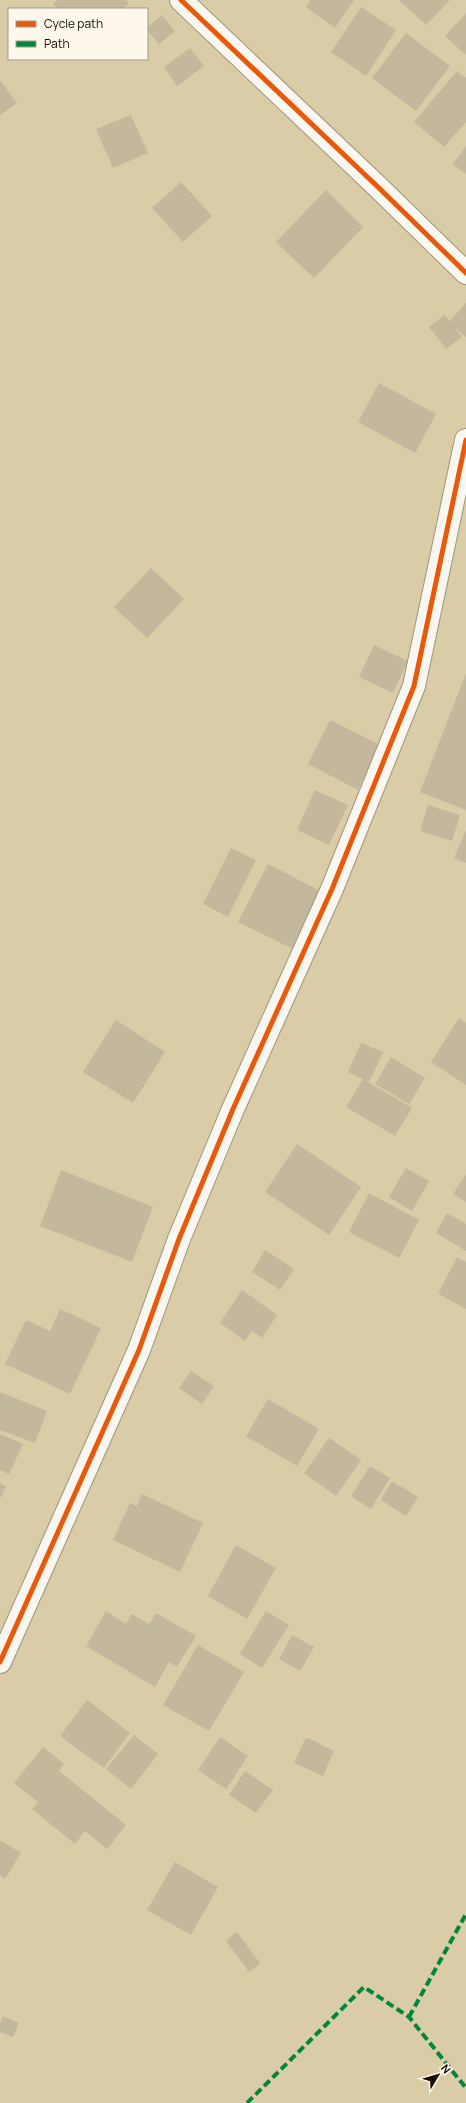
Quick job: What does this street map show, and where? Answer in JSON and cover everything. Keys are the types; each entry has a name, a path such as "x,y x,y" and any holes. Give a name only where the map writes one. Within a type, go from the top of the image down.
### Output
{"street":[{"path":"181,0 379,188 466,273"},
{"path":"0,1662 139,1350 179,1239 233,1109 332,889 414,686 466,440"}],"building":[{"path":"57,0 126,0 129,3 124,8 57,8 53,4"},
{"path":"310,0 354,0 335,28 306,7"},
{"path":"399,0 450,0 426,25"},
{"path":"361,7 396,30 366,76 331,52"},
{"path":"466,13 466,55 445,36"},
{"path":"162,15 175,31 159,44 148,31 148,27"},
{"path":"406,33 450,66 416,111 372,78"},
{"path":"190,48 204,66 177,86 164,67"},
{"path":"457,71 466,78 466,122 444,147 414,122"},
{"path":"0,80 17,103 0,115"},
{"path":"131,115 148,153 113,168 96,129"},
{"path":"466,146 466,174 453,164"},
{"path":"181,182 212,216 183,242 152,208"},
{"path":"326,190 363,227 314,278 276,242"},
{"path":"466,303 466,337 455,328 462,337 446,349 429,327 445,315 450,321"},
{"path":"379,383 436,414 415,453 358,422"},
{"path":"151,568 184,599 147,638 114,607"},
{"path":"374,645 408,661 393,693 359,677"},
{"path":"466,673 466,810 420,792"},
{"path":"330,720 380,745 358,790 308,764"},
{"path":"315,790 348,805 329,845 297,830"},
{"path":"428,805 460,815 452,841 420,831"},
{"path":"466,830 466,863 454,858"},
{"path":"231,848 256,860 228,917 203,904"},
{"path":"268,864 322,892 293,949 238,922"},
{"path":"459,1018 466,1023 466,1085 431,1062"},
{"path":"116,1020 165,1052 133,1103 83,1072"},
{"path":"361,1043 383,1052 369,1082 348,1072"},
{"path":"391,1057 425,1078 409,1104 375,1084"},
{"path":"363,1079 412,1108 395,1136 346,1107"},
{"path":"297,1144 361,1187 329,1235 265,1192"},
{"path":"406,1168 429,1181 412,1211 389,1197"},
{"path":"61,1170 153,1207 132,1262 40,1226"},
{"path":"466,1174 466,1202 453,1194"},
{"path":"369,1193 419,1220 399,1258 349,1232"},
{"path":"447,1213 466,1224 466,1251 436,1233"},
{"path":"265,1250 294,1269 280,1290 252,1272"},
{"path":"457,1257 466,1262 466,1309 438,1294"},
{"path":"242,1290 277,1315 262,1338 252,1331 245,1341 220,1323"},
{"path":"60,1309 101,1328 70,1394 5,1364 26,1320 50,1331"},
{"path":"191,1371 214,1386 202,1404 179,1388"},
{"path":"0,1392 47,1411 35,1443 0,1430"},
{"path":"268,1399 319,1429 297,1466 246,1436"},
{"path":"0,1434 23,1444 9,1474 0,1470"},
{"path":"329,1438 361,1460 336,1496 304,1473"},
{"path":"370,1466 390,1478 371,1509 351,1496"},
{"path":"392,1481 418,1497 406,1516 381,1500"},
{"path":"0,1484 6,1486 0,1499"},
{"path":"142,1494 203,1523 180,1572 113,1540 130,1503 137,1506"},
{"path":"236,1545 276,1568 247,1619 208,1596"},
{"path":"106,1611 126,1624 132,1614 149,1624 156,1613 196,1636 177,1667 169,1662 155,1687 86,1646"},
{"path":"266,1611 289,1625 262,1668 240,1654"},
{"path":"292,1635 314,1647 300,1671 279,1659"},
{"path":"198,1645 244,1672 209,1731 163,1705"},
{"path":"87,1700 130,1733 104,1768 60,1736"},
{"path":"134,1735 158,1754 131,1789 106,1769"},
{"path":"220,1737 248,1756 226,1789 198,1770"},
{"path":"306,1737 334,1751 323,1776 294,1763"},
{"path":"43,1747 64,1764 59,1771 126,1825 107,1849 85,1831 75,1844 32,1809 38,1802 14,1783"},
{"path":"245,1771 273,1790 256,1813 229,1795"},
{"path":"0,1840 21,1853 5,1879 0,1876"},
{"path":"175,1862 218,1887 191,1935 147,1910"},
{"path":"237,1932 260,1963 249,1972 226,1941"},
{"path":"3,2016 19,2023 13,2037 0,2032 0,2023"}],"marked path":[{"path":"409,2017 466,1914"},
{"path":"247,2103 364,1987 409,2017 466,2088"}],"cycle path":[{"path":"181,0 379,188 466,273"},
{"path":"0,1662 139,1350 179,1239 233,1109 332,889 414,686 466,440"}]}
